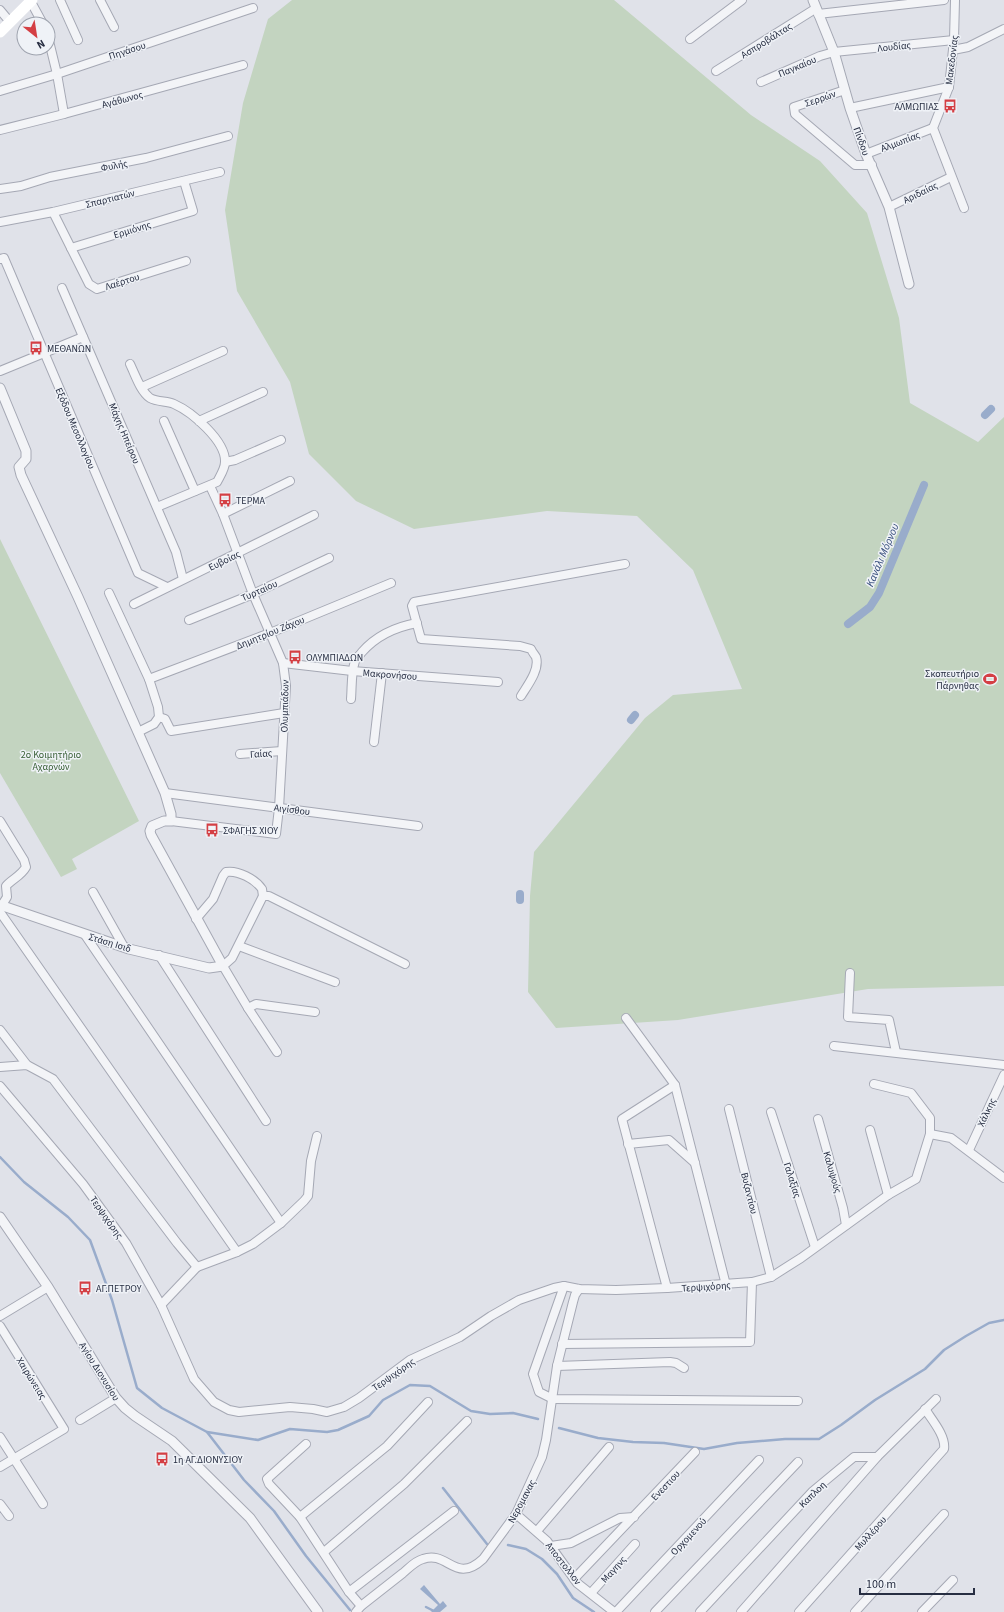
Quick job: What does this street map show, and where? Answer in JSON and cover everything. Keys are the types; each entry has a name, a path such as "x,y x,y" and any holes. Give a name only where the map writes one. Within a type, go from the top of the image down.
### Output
{"main road":[{"path":"0,32 31,1"}],"street":[{"path":"60,0 78,40"},
{"path":"100,0 114,27"},
{"path":"815,7 944,0"},
{"name":"Μακεδονίας","path":"933,128 949,87 954,40 955,0"},
{"path":"31,1 39,16"},
{"path":"690,39 738,1"},
{"name":"Πίνδου","path":"815,7 834,52 850,108 866,154 889,207 909,284"},
{"name":"Ασπροβάλτας","path":"716,71 815,7"},
{"name":"Πηγάσου","path":"0,91 57,74 252,8"},
{"path":"0,10 10,22"},
{"path":"953,50 968,47 1004,28"},
{"name":"Λουδίας","path":"834,52 954,40"},
{"name":"Παγκαίου","path":"761,82 820,56 834,52"},
{"path":"53,56 64,114"},
{"name":"Αγάθωνος","path":"0,130 243,65"},
{"path":"850,108 949,87"},
{"name":"Σερρών","path":"845,90 794,107 795,114 855,165 872,166"},
{"path":"933,128 964,208"},
{"name":"Αλμωπίας","path":"866,154 933,128"},
{"name":"Φυλής","path":"0,189 21,186 50,177 146,158 228,136"},
{"name":"Σπαρτιατών","path":"0,222 53,212 220,172"},
{"name":"Αριδαίας","path":"889,207 951,177"},
{"name":"Ερμιόνης","path":"71,248 193,211 184,181"},
{"name":"Λαέρτου","path":"53,212 89,284 97,289 186,261"},
{"name":"Εξόδου Μεσολλογίου","path":"0,259 4,258 138,574 167,587"},
{"name":"Μάχης Ηπείρου","path":"62,288 176,552 183,579"},
{"path":"0,371 83,337"},
{"path":"142,387 222,351"},
{"path":"130,364 142,387 150,398 173,404 199,421 222,449 225,462 217,482 157,507"},
{"path":"0,388 26,452 26,459 19,467 21,475 78,597 166,793 172,814 171,821 157,823 152,826 150,831 196,919 223,966 277,1052"},
{"path":"199,421 263,392"},
{"path":"164,421 194,491"},
{"path":"225,462 235,460 281,440"},
{"path":"223,514 290,481"},
{"name":"Ολυμπιάδων","path":"171,821 276,834 280,808 286,686 283,663 252,594 223,514 210,486"},
{"name":"Ευβοίας","path":"134,604 183,579 238,554 314,515"},
{"name":"Τυρταίου","path":"189,620 252,594 329,558"},
{"path":"521,696 530,682 536,665 536,657 531,649 520,646 422,640 412,606 414,602 625,564"},
{"name":"Δημητρίου Ζάχου","path":"148,680 270,633 391,583"},
{"path":"109,593 148,680 158,707 159,717 154,724 138,732"},
{"path":"351,699 352,671 355,660 369,644 385,632 417,622"},
{"name":"Μακρονήσου","path":"283,663 352,671 498,682"},
{"path":"374,742 382,673"},
{"path":"159,717 165,719 171,730 284,713"},
{"name":"Γαίας","path":"240,754 282,751"},
{"name":"Αιγίσθου","path":"166,793 418,826"},
{"path":"0,821 24,860 26,868 23,873 3,884 7,897 1,907 237,1252"},
{"path":"196,919 213,899 226,872 236,873 252,880 259,884 262,888 263,896 239,946 232,958 223,966"},
{"path":"93,892 124,947"},
{"path":"263,896 269,896 406,964"},
{"name":"Στάση Ισιδ","path":"1,907 124,947 209,968 223,966"},
{"path":"85,935 281,1222"},
{"path":"239,946 335,982"},
{"path":"159,955 266,1121"},
{"path":"850,973 848,1017 889,1020 896,1052"},
{"path":"248,1008 256,1004 315,1012"},
{"path":"626,1018 675,1085 726,1284"},
{"path":"0,1030 27,1065 53,1079 177,1243 197,1267"},
{"path":"834,1046 1004,1065"},
{"path":"0,1067 27,1065"},
{"name":"Χάλκης","path":"969,1150 1004,1074"},
{"path":"874,1084 911,1093 930,1118 930,1134 951,1138 969,1150 1004,1178"},
{"path":"667,1288 622,1119 675,1085"},
{"name":"Τερψιχόρης","path":"0,1086 83,1184 106,1214 126,1244 162,1305 194,1379 214,1402 229,1410 239,1412 290,1407 327,1412 344,1407 410,1360 460,1337 491,1316 519,1300 538,1292 564,1286 579,1289 616,1290 667,1288 752,1282 771,1277 888,1195 916,1179 930,1134"},
{"name":"Βυζαντίου","path":"729,1109 771,1277"},
{"name":"Γαλαξίας","path":"771,1112 815,1247"},
{"name":"Καλυψούς","path":"818,1119 843,1208 846,1225"},
{"path":"870,1130 888,1195"},
{"path":"162,1305 197,1267 254,1244 304,1202 308,1196 311,1161 318,1136"},
{"path":"628,1144 669,1140 695,1163"},
{"name":"Αγίου Διονυσίου","path":"0,1216 3,1227 48,1287 116,1398 135,1416 172,1441 250,1518 318,1612"},
{"path":"562,1344 750,1342 752,1282"},
{"path":"564,1286 533,1374 538,1392 552,1399 798,1401"},
{"path":"0,1316 48,1287"},
{"name":"Νερομανας","path":"359,1609 422,1559 435,1558 464,1569 477,1565 516,1514 542,1457 557,1366 572,1302 579,1289"},
{"name":"Χαιρώνειας","path":"0,1326 64,1429 14,1459"},
{"path":"557,1366 670,1362 676,1363 684,1368"},
{"path":"80,1420 116,1398"},
{"path":"741,1612 877,1457 936,1399"},
{"path":"300,1518 387,1446 428,1402"},
{"name":"Μυλλέρου","path":"799,1612 942,1453 945,1445 943,1439 925,1409"},
{"path":"324,1552 404,1484 467,1421"},
{"path":"0,1437 43,1504"},
{"path":"306,1444 267,1479 269,1484 300,1518 324,1552 359,1609"},
{"path":"537,1531 609,1448"},
{"name":"Ενεστιου","path":"574,1579 695,1452"},
{"name":"Καπλοη","path":"700,1612 813,1491 854,1457 877,1457"},
{"path":"0,1467 14,1459"},
{"name":"Ορχομενού","path":"615,1612 759,1460"},
{"path":"655,1612 798,1462"},
{"path":"0,1504 9,1516"},
{"path":"349,1592 454,1511"},
{"name":"Αποστολλον","path":"516,1514 537,1531 551,1546 577,1583 615,1612"},
{"path":"855,1612 944,1514"},
{"path":"551,1546 563,1546 620,1518 634,1517"},
{"name":"Μαγηνς","path":"591,1594 636,1544"},
{"path":"922,1612 953,1580"}],"green space":[{"path":"292,0 614,0 751,115 820,161 867,213 899,318 910,403 978,442 1004,417 1004,986 868,989 678,1020 556,1028 528,992 530,896 534,852 645,718 673,695 742,689 693,570 637,516 547,511 414,529 356,501 309,454 290,382 237,291 225,210 243,103 268,19"},
{"name":"2ο Κοιμητήριο Αχαρνών","path":"0,539 139,821 72,859 77,869 61,877 0,773"}],"water":[{"path":"424,1585 440,1604 443,1601 447,1606 440,1612 431,1612 438,1605 420,1589"}],"waterway":[{"name":"Κανάλι Μόρνου","path":"985,415 991,409"},
{"name":"Κανάλι Μόρνου","path":"848,624 870,607 879,593 924,485"},
{"name":"Κανάλι Μόρνου","path":"631,720 635,715"},
{"name":"Κανάλι Μόρνου","path":"520,894 520,900"},
{"path":"0,1157 24,1182 68,1217 90,1240 112,1300 137,1388 162,1408 207,1432 244,1480 274,1511 306,1556 350,1610"},
{"path":"559,1428 598,1438 633,1442 664,1443 704,1449 737,1443 785,1439 819,1439 875,1400 925,1369 944,1350 989,1323 1004,1320"},
{"path":"207,1432 258,1440 290,1429 327,1432 338,1430 369,1416 383,1400 410,1385 430,1386 471,1411 490,1414 513,1413 538,1419"},
{"path":"443,1488 487,1544"},
{"path":"508,1545 526,1549 542,1559 557,1574 573,1598 594,1612"},
{"path":"426,1607 436,1612"}],"place":[{"name":"ΑΛΜΩΠΙΑΣ","path":"950,106"},
{"name":"ΜΕΘΑΝΩΝ","path":"36,348"},
{"name":"ΤΕΡΜΑ","path":"225,500"},
{"name":"ΟΛΥΜΠΙΑΔΩΝ","path":"295,657"},
{"name":"Σκοπευτήριο Πάρνηθας","path":"990,679"},
{"name":"ΣΦΑΓΗΣ ΧΙΟΥ","path":"212,830"},
{"name":"ΑΓ.ΠΕΤΡΟΥ","path":"85,1288"},
{"name":"1η ΑΓ.ΔΙΟΝΥΣΙΟΥ","path":"162,1459"}]}
